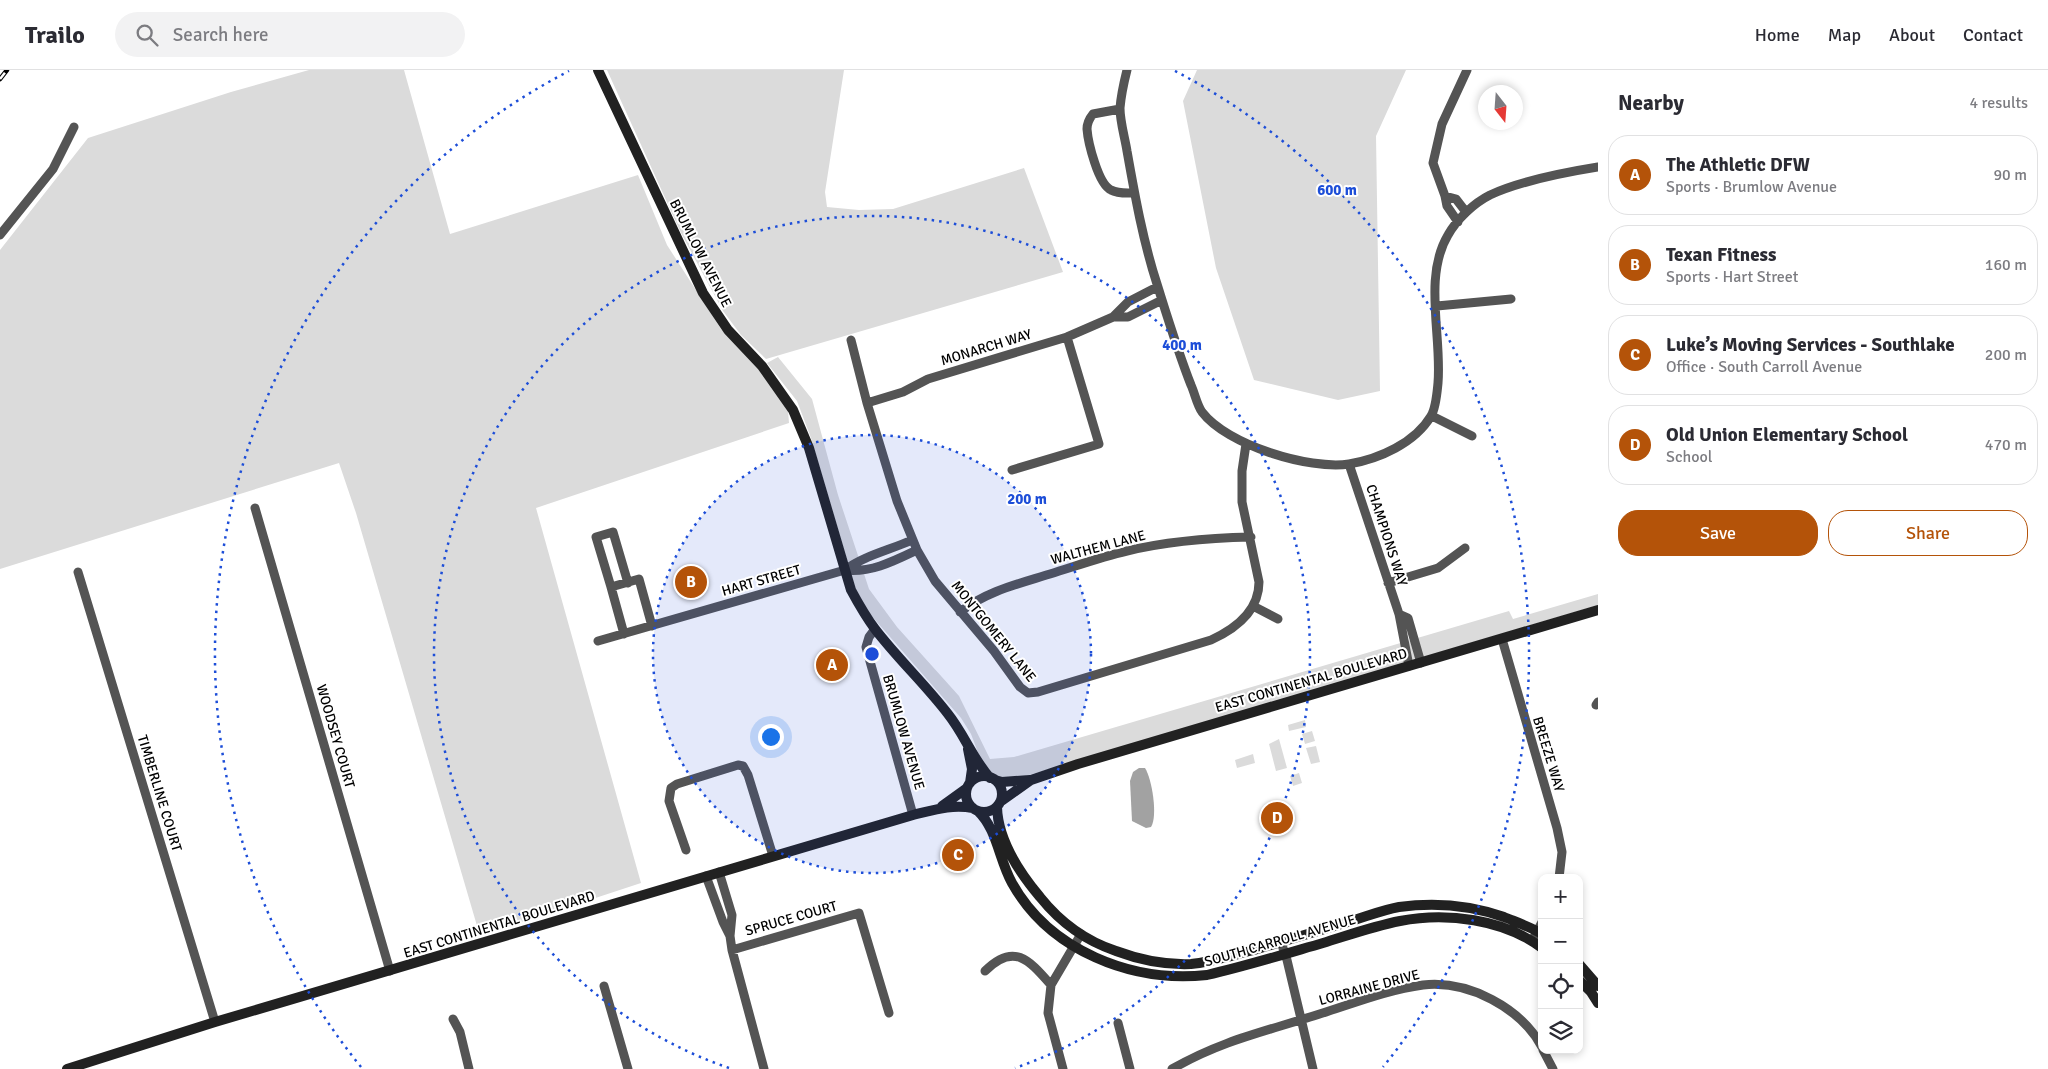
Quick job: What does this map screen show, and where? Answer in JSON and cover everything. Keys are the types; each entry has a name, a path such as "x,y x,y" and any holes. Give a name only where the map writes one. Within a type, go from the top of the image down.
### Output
{"main road":[{"name":"BRUMLOW AVENUE","path":"598,70 703,293 728,330 762,366 793,410 809,448 851,590 875,629 957,725 967,743 993,779"},
{"name":"EAST CONTINENTAL BOULEVARD","path":"993,779 1032,780 1190,730 1598,610"},
{"name":"BRUMLOW AVENUE","path":"967,743 972,769 969,786"},
{"path":"979,777 993,779 1002,790 999,805 988,812 975,810 967,799 969,786 979,777"},
{"name":"EAST CONTINENTAL BOULEVARD","path":"999,805 1032,780"},
{"name":"EAST CONTINENTAL BOULEVARD","path":"939,808 969,786"},
{"name":"SOUTH CARROLL AVENUE","path":"999,805 998,823 1006,845 1022,875 1063,922 1110,949 1138,959 1188,964 1228,957 1377,913 1421,905 1441,904 1476,909 1538,928"},
{"name":"EAST CONTINENTAL BOULEVARD","path":"67,1069 215,1022 913,815 954,806 975,810"},
{"name":"SOUTH CARROLL AVENUE","path":"975,810 988,823 1005,868 1020,896 1042,921 1074,946 1105,962 1135,972 1189,977 1223,972 1387,924 1422,918 1455,918 1490,925 1508,930 1532,940 1538,945"},
{"path":"1583,969 1598,986"},
{"path":"1583,985 1598,1003"}],"street":[{"path":"1127,70 1120,109 1134,192 1158,287 1176,348 1201,411 1217,428 1246,444 1300,460 1325,464 1349,464 1401,447 1432,416 1437,395 1437,306 1434,282 1439,255 1448,235 1466,212 1490,196 1538,180 1598,167"},
{"path":"1458,222 1447,206 1433,163 1442,124 1467,70"},
{"path":"1120,109 1093,114 1088,120 1087,128 1091,150 1104,184 1116,192 1134,192"},
{"path":"0,235 53,169 74,127"},
{"path":"1445,196 1456,199 1466,212"},
{"name":"MONARCH WAY","path":"867,403 903,392 928,379 1067,337 1112,317 1128,302 1158,287"},
{"path":"1437,306 1511,299"},
{"name":"MONARCH WAY","path":"1112,317 1128,317 1162,300"},
{"path":"1012,470 1099,444 1067,337"},
{"name":"MONTGOMERY LANE","path":"851,340 867,403 897,501 912,540 935,581 994,650 1023,691 1033,693 1170,654 1225,634 1247,615 1253,606 1259,590 1259,582 1251,537 1242,502 1242,472 1246,444"},
{"path":"1432,416 1472,436"},
{"name":"CHAMPIONS WAY","path":"1349,464 1399,614 1409,666"},
{"name":"WOODSEY COURT","path":"255,508 390,971"},
{"path":"624,634 596,537 613,532 628,583"},
{"name":"WALTHEM LANE","path":"960,612 994,591 1126,551 1210,538 1251,537"},
{"path":"845,570 860,560 912,540"},
{"path":"1388,583 1438,568 1465,548"},
{"path":"845,570 862,571 892,562 917,550"},
{"name":"HART STREET","path":"598,642 845,570"},
{"name":"TIMBERLINE COURT","path":"78,572 215,1022"},
{"path":"611,588 639,579 652,626"},
{"path":"1253,606 1278,619"},
{"name":"CHAMPIONS WAY","path":"1399,614 1408,618 1421,663"},
{"name":"BRUMLOW AVENUE","path":"875,629 869,637 866,648 913,815"},
{"name":"BREEZE WAY","path":"1502,639 1557,828 1562,852 1559,874"},
{"path":"686,850 669,800 671,788 677,784 738,765 743,766 748,775 773,856"},
{"path":"719,872 732,915 730,936 732,950 764,1069"},
{"path":"706,876 722,922 730,936"},
{"name":"SPRUCE COURT","path":"732,950 859,913 889,1013"},
{"path":"1532,940 1538,932"},
{"path":"1063,1069 1048,1014 1051,985 1081,934"},
{"path":"1281,942 1313,1069"},
{"path":"984,971 1002,958 1014,955 1024,958 1034,965 1051,985"},
{"name":"LORRAINE DRIVE","path":"1172,1069 1220,1045 1246,1035 1411,987 1426,985 1443,986 1476,994 1505,1008 1529,1029 1538,1043"},
{"path":"604,986 628,1069"},
{"path":"453,1019 460,1032 469,1069"},
{"path":"1118,1023 1130,1069"},
{"name":"LORRAINE DRIVE","path":"1545,1054 1553,1069"}],"shaded area":[{"path":"309,70 404,70 450,234 638,175 667,245 721,329 770,381 788,411 789,423 536,508 641,883 480,936 356,513 339,463 0,569 0,250 88,138 231,92"},
{"path":"607,70 844,70 825,192 827,207 859,210 893,209 1024,168 1063,272 766,359 741,335 723,311 681,233"},
{"path":"1197,70 1406,70 1376,136 1380,391 1338,400 1254,380 1216,268 1183,101"},
{"path":"778,357 812,399 838,495 869,589 897,627 959,696 990,759 1014,757 1509,611 1513,619 1598,594 1598,605 1019,778 1003,779 992,775 982,763 971,734 961,718 869,613 856,590 811,438 797,401 767,363"},
{"path":"1305,720 1306,727 1289,731 1288,725"},
{"path":"1312,731 1315,741 1305,744 1302,734"},
{"path":"1279,739 1287,768 1276,771 1269,744"},
{"path":"1316,746 1320,762 1311,764 1306,748"},
{"path":"1253,754 1255,763 1237,768 1235,760"},
{"path":"1139,768 1145,768 1148,773 1154,806 1153,822 1151,827 1146,828 1132,821 1130,781 1133,772"},
{"path":"1299,773 1302,783 1293,786 1290,776"}],"railway":[{"path":"0,79 7,70"}],"place":[{"name":"Texan Fitness","path":"691,582"},
{"name":"The Athletic DFW","path":"832,665"},
{"name":"Old Union Elementary School","path":"1277,818"},
{"name":"Luke’s Moving Services - Southlake","path":"958,855"}]}
